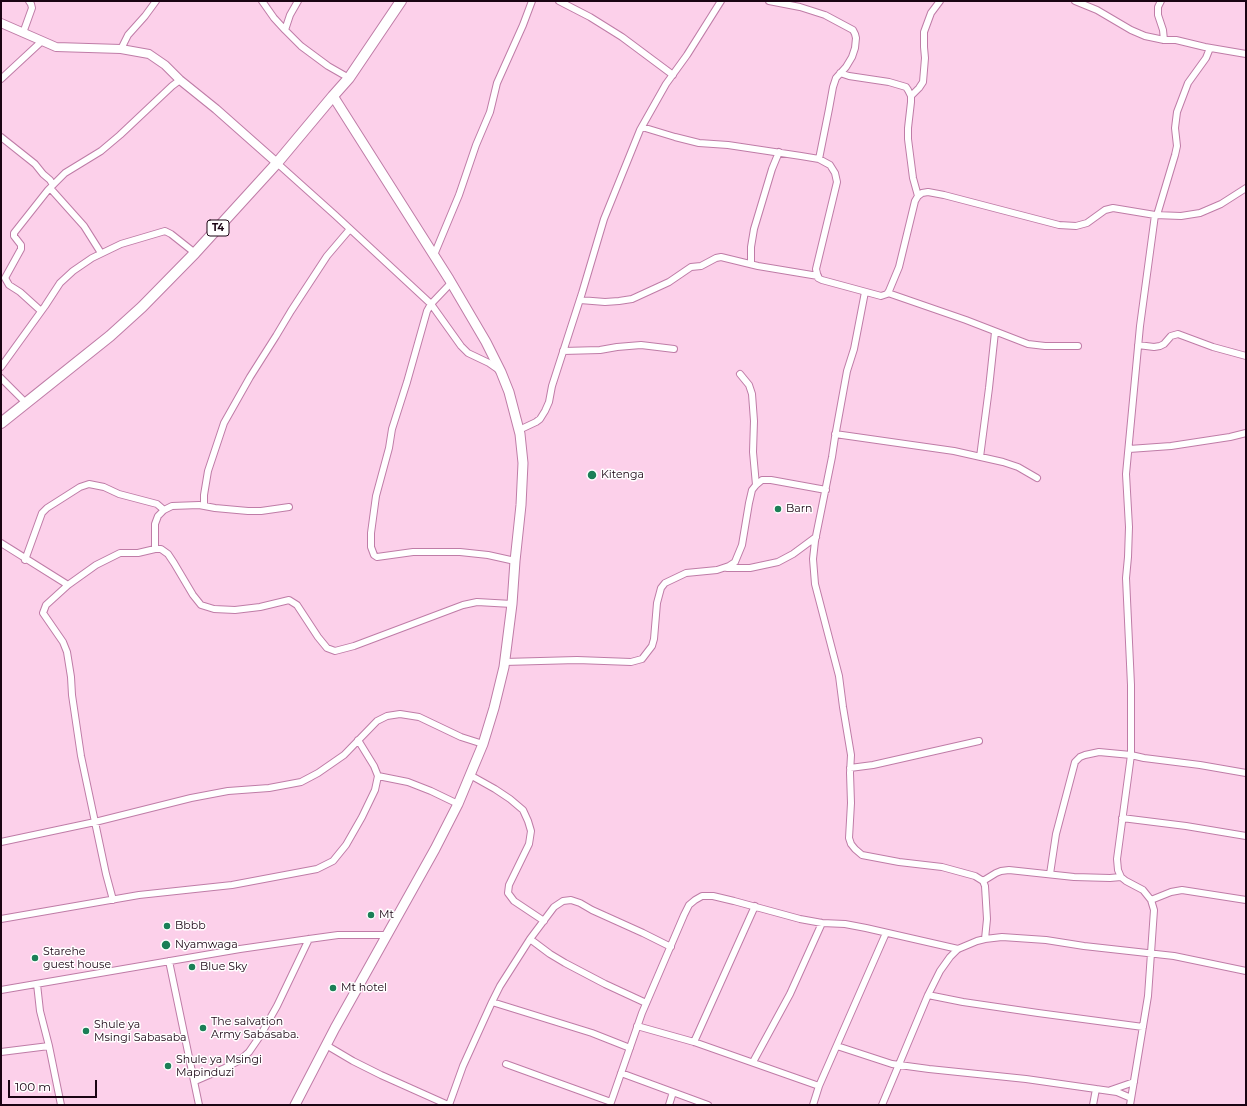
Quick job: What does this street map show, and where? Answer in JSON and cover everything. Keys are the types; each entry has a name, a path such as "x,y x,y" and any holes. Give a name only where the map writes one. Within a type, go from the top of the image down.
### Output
{"highway":[{"name":"T4","path":"1,424 110,336 142,307 195,253 277,163 332,96 349,78 401,1"}],"main road":[{"path":"295,1105 326,1045 435,849 458,804 482,744 494,708 504,662 512,604 521,505 523,463 519,430 509,392 486,342 434,254 332,96"}],"street":[{"path":"23,33 32,8 29,1"},
{"path":"121,49 128,35 156,1"},
{"path":"262,1 274,18 301,46 328,66 349,78"},
{"path":"285,30 290,15 298,1"},
{"path":"434,254 459,195 476,145 490,112 497,83 532,1"},
{"path":"559,1 590,17 622,37 673,75"},
{"path":"519,430 536,422 543,415 549,402 552,386 604,219 642,127 673,75 721,1"},
{"path":"769,1 800,7 826,15 853,30 856,38 852,57 836,78 832,87 830,109 819,160"},
{"path":"911,96 923,82 925,58 924,32 931,13 940,1"},
{"path":"1075,1 1097,10 1131,30 1145,36 1164,40 1176,40 1246,54"},
{"path":"1161,1 1158,7 1158,14 1163,30 1164,40"},
{"path":"1,24 56,47 121,49 149,54 165,65 180,80 216,109 335,215 431,304 461,346 468,353 489,363 501,372"},
{"path":"1,79 42,41"},
{"path":"837,1046 892,1064 1109,1090 1117,1092 1130,1102 1148,996 1154,910 1151,900 1143,890 1121,877 1118,870 1117,859 1131,755 1131,686 1126,578 1129,527 1126,474 1138,345 1156,215 1177,146 1175,128 1177,112 1188,83 1206,58 1210,48"},
{"path":"840,73 849,76 889,82 906,87 911,96 908,139 913,178 918,196"},
{"path":"41,311 20,292 9,285 5,278 21,249 21,245 14,236 14,232 51,186 65,173 120,135 180,80"},
{"path":"642,127 699,142 779,152 819,160 830,165 835,173 837,182 816,272 822,280 881,296 888,293 899,267 915,201 922,193 934,193 1059,225 1076,226 1087,222 1105,210 1114,208 1156,215 1181,216 1200,213 1221,204 1246,188"},
{"path":"1,137 35,164 50,180 51,186 84,226 102,253"},
{"path":"751,264 751,247 754,229 772,169 779,152"},
{"path":"204,506 204,495 208,471 224,423 250,377 291,311 327,256 350,229"},
{"path":"1,367 60,282 92,258 121,244 165,231 195,253"},
{"path":"580,300 619,301 632,299 669,282 691,267 701,266 721,257 818,276"},
{"path":"452,283 431,304 428,311 392,429 389,448 376,496 371,533 372,552 377,557 413,552 460,552 488,555 515,561"},
{"path":"865,292 854,349 847,371 812,559 815,584 840,676 843,707 851,755 849,838 851,844 862,855 899,862 942,867 975,876 985,886 987,919 984,939"},
{"path":"888,293 966,320 1028,344 1045,346 1078,346"},
{"path":"980,457 995,332"},
{"path":"1138,345 1154,347 1160,346 1164,344 1171,336 1178,334 1213,347 1246,356"},
{"path":"563,351 600,350 641,344 674,349"},
{"path":"740,374 749,385 753,401 753,452 756,485"},
{"path":"1,378 26,403"},
{"path":"1129,449 1171,446 1230,437 1246,433"},
{"path":"835,434 954,451 1003,462 1018,467 1037,478"},
{"path":"504,662 577,660 631,662 642,659 652,646 657,603 661,588 665,583 686,573 717,570 729,566 735,562 742,545 752,490 756,485 762,480 771,480 826,490"},
{"path":"25,560 42,513 46,508 80,487 89,484 104,487 130,497 157,504 164,510"},
{"path":"155,549 155,524 158,516 164,510 172,506 204,506 248,511 261,511 289,507"},
{"path":"724,568 750,568 778,562 793,554 816,536"},
{"path":"1,543 25,560 68,585"},
{"path":"113,900 80,756 71,677 66,652 63,642 43,613 46,605 68,585 96,565 120,553 138,553 161,549 168,554 193,595 201,605 214,609 235,610 260,607 289,600 297,605 327,648 335,651 354,646 463,605 477,602 512,604"},
{"path":"1,842 95,822 198,797 228,791 269,788 301,782 318,773 344,755 377,721 386,716 400,714 419,717 482,744"},
{"path":"1,919 146,894 232,886 317,869 333,861 346,845 362,817 375,790 378,776 374,766 358,740"},
{"path":"850,768 873,765 979,741"},
{"path":"1050,874 1056,834 1075,762 1085,755 1099,752 1131,755 1246,773"},
{"path":"378,776 408,782 430,790 458,804"},
{"path":"470,776 495,789 523,810 531,831 529,844 509,885 508,893 514,901 544,920"},
{"path":"1122,818 1246,836"},
{"path":"982,882 996,873 1009,870 1104,878 1121,877"},
{"path":"1151,900 1171,892 1182,890 1246,900"},
{"path":"506,1064 611,1103 646,1003 687,910 695,900 702,896 714,896 800,919 822,923 844,924 958,949"},
{"path":"326,1045 353,1061 449,1105 463,1066 500,986 530,939 554,907 562,902 571,900 580,903 671,947"},
{"path":"694,1042 755,906"},
{"path":"753,1062 790,994 822,923"},
{"path":"813,1105 819,1086 886,933"},
{"path":"1,990 309,938 338,935 387,935"},
{"path":"882,1105 928,995 940,971 958,949 984,939 1002,937 1046,940 1084,946 1174,956 1246,971"},
{"path":"195,1081 225,1068 240,1060 250,1052 277,1006 309,938"},
{"path":"530,939 565,963 646,1003"},
{"path":"169,961 199,1105"},
{"path":"37,984 40,1011 61,1105"},
{"path":"928,995 963,1002 1143,1027"},
{"path":"492,1002 592,1033 630,1048"},
{"path":"637,1026 694,1042 819,1086"},
{"path":"1,1052 49,1046"},
{"path":"622,1073 708,1105"},
{"path":"1109,1090 1134,1082"},
{"path":"1093,1105 1096,1088"},
{"path":"669,1105 674,1092"}],"place":[{"name":"Kitenga","path":"592,475"},
{"name":"Barn","path":"778,509"},
{"name":"Mt","path":"371,915"},
{"name":"Bbbb","path":"167,926"},
{"name":"Nyamwaga","path":"166,945"},
{"name":"Starehe guest house","path":"35,958"},
{"name":"Blue Sky","path":"192,967"},
{"name":"Mt hotel","path":"333,988"},
{"name":"The salvation Army Sabasaba.","path":"203,1028"},
{"name":"Shule ya Msingi Sabasaba","path":"86,1031"},
{"name":"Shule ya Msingi Mapinduzi","path":"168,1066"}]}
